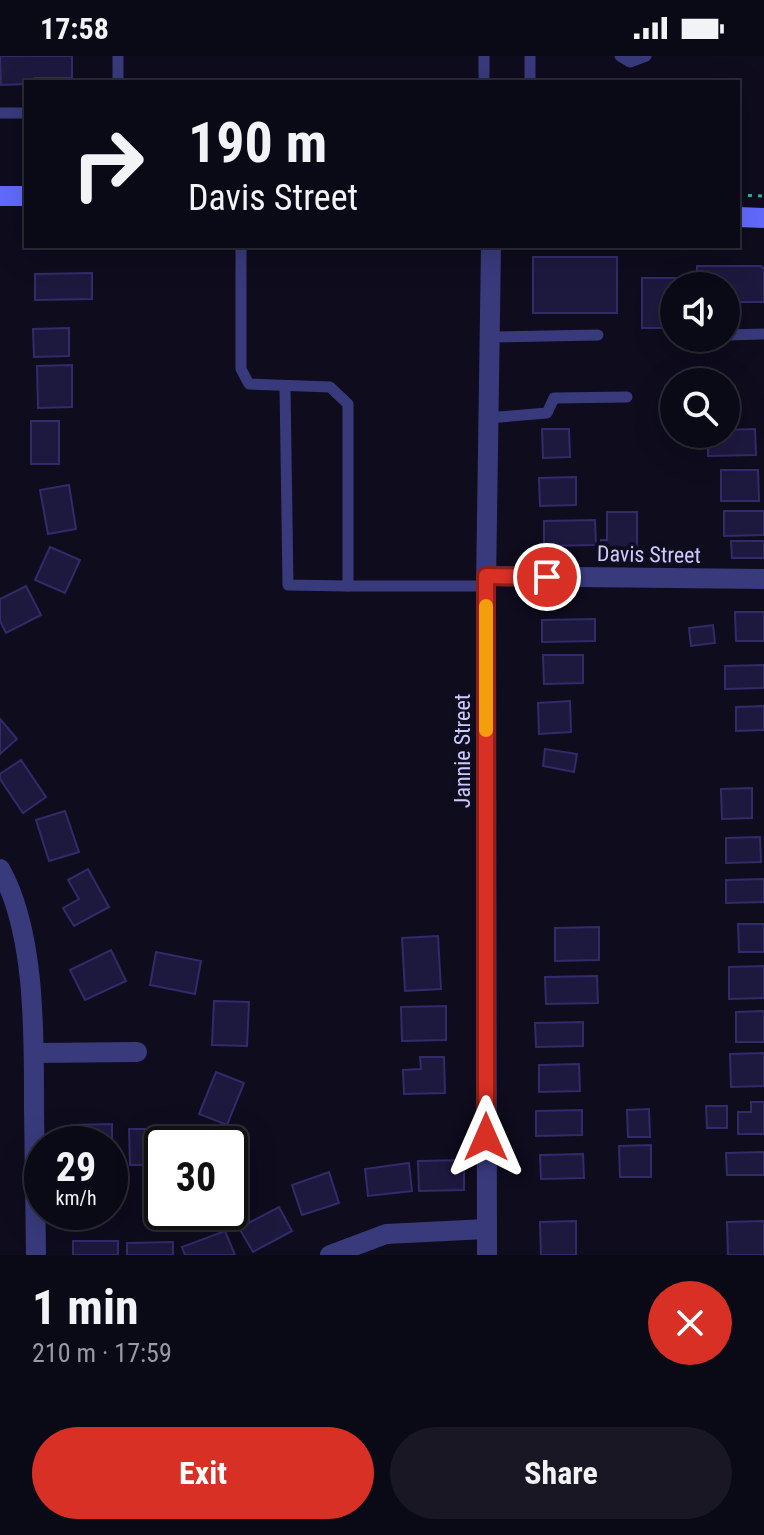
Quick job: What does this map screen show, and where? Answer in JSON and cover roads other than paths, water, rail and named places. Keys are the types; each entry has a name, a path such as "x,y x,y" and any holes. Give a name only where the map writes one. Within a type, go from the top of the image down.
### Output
{"main road":[{"path":"0,196 24,196"},
{"path":"740,217 764,218"}],"street":[{"name":"Jannie Street","path":"487,1255 486,581 491,248"},
{"name":"Davis Street","path":"486,581 764,579"},
{"path":"0,869 11,890 30,977 36,1255"},
{"path":"34,1053 137,1052"},
{"path":"330,1255 386,1234 486,1229"}],"lane":[{"path":"118,56 118,80"},
{"path":"484,56 484,80"},
{"path":"530,56 530,80"},
{"path":"620,56 630,62 646,56"},
{"path":"0,113 24,113"},
{"path":"241,248 241,369 249,384 330,387 348,404 348,586"},
{"path":"740,335 764,334"},
{"path":"490,337 598,335"},
{"path":"285,387 288,585 486,581"},
{"path":"488,418 547,413 554,398 627,397"}]}
